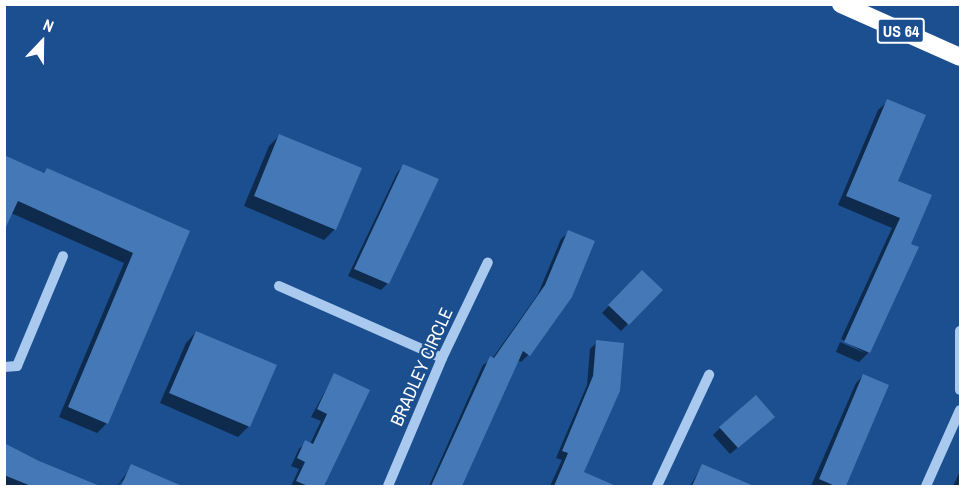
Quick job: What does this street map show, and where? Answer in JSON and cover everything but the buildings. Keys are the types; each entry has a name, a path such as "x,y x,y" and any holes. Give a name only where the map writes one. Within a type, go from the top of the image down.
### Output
{"highway":[{"name":"US 64","path":"841,4 960,57"}],"street":[{"path":"4,367 17,366 63,256"},
{"name":"BRADLEY CIRCLE","path":"388,486 442,358 488,262"},
{"path":"279,286 442,358"},
{"path":"960,332 960,390"},
{"path":"657,486 709,375"},
{"path":"926,486 960,410"}]}
